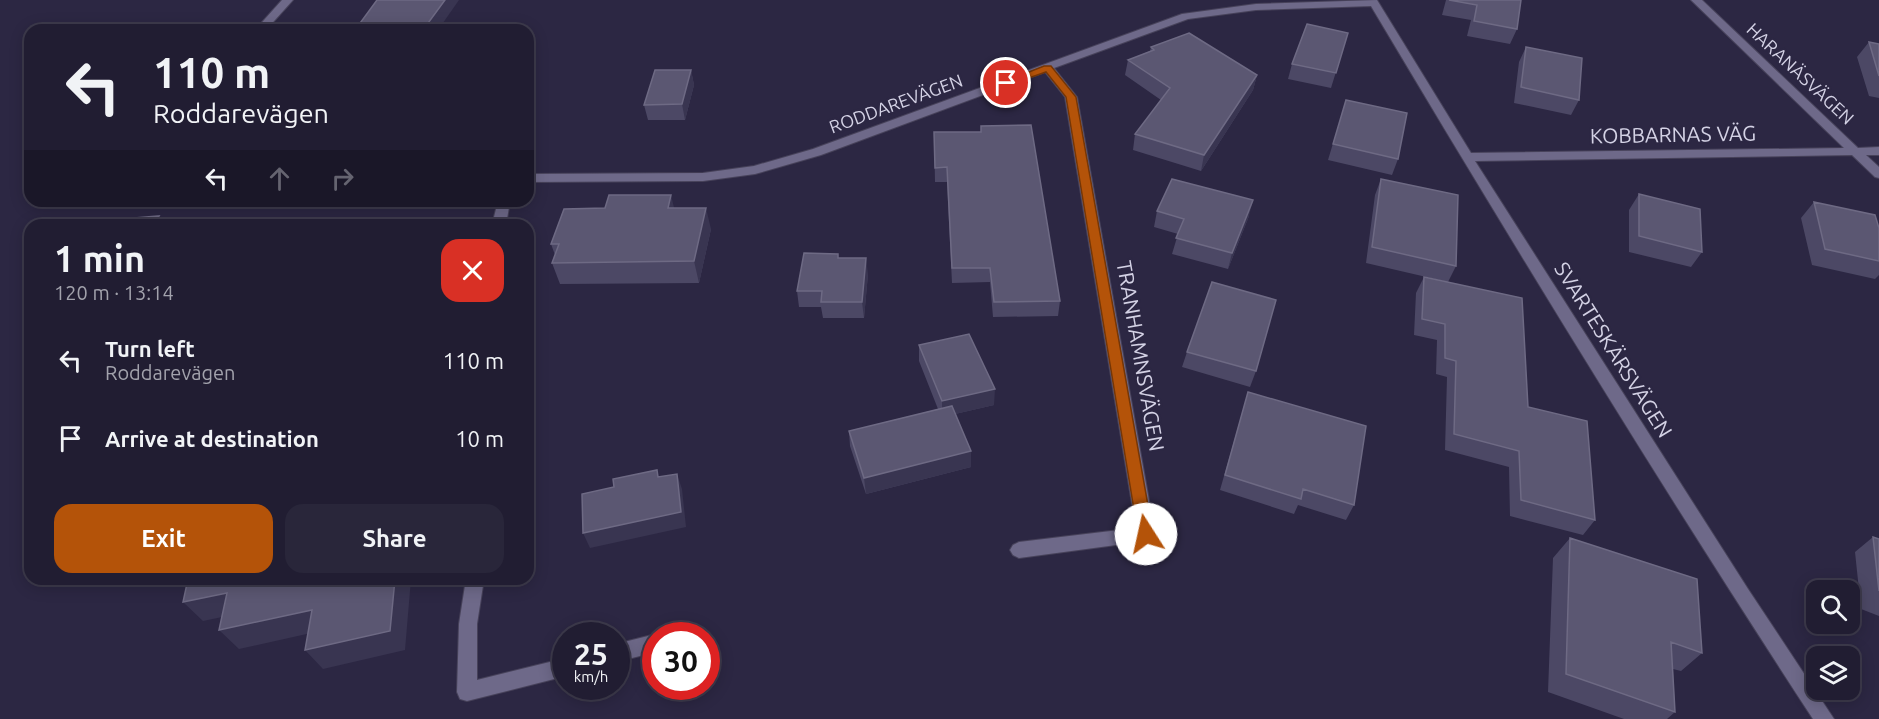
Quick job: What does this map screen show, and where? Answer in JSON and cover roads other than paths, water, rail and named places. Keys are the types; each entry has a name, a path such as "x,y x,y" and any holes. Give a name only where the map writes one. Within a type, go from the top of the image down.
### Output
{"street":[{"path":"266,24 288,0"},
{"name":"HARANÄSVÄGEN","path":"1695,0 1879,174"},
{"name":"RODDAREVÄGEN","path":"534,178 703,177 755,170 817,152 1186,16 1228,8 1272,4 1373,1"},
{"name":"SVARTESKÄRSVÄGEN","path":"1373,1 1467,158 1742,595 1824,719"},
{"name":"TRANHAMNSVÄGEN","path":"1019,550 1146,534 1071,97 1048,68"},
{"name":"KOBBARNAS VÄG","path":"1467,158 1879,152"},
{"path":"473,585 468,624 467,692 552,671"}]}
